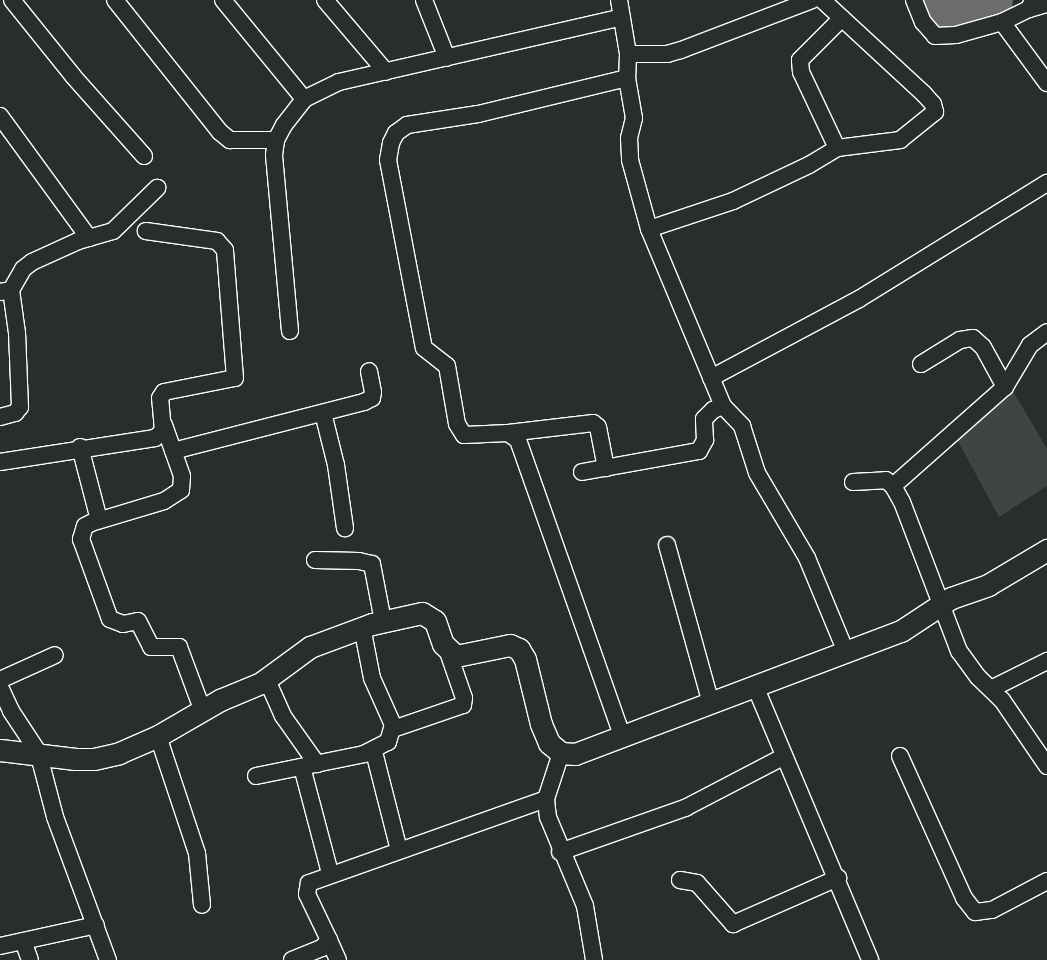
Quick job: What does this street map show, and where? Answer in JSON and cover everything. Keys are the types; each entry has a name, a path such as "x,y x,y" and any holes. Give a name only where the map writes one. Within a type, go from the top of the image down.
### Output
{"street":[{"path":"12,0 73,76 144,156"},
{"path":"115,0 220,132 230,140 276,140"},
{"path":"223,0 304,99"},
{"path":"326,0 386,72"},
{"path":"424,0 447,58"},
{"path":"619,0 628,54 627,78 634,118 629,138 630,160 649,229 723,406 742,426 757,473 807,558 846,652"},
{"path":"628,54 667,54 681,50 812,0"},
{"path":"649,229 689,218 758,190 837,148 891,143 911,133 935,112 933,104 924,94 822,0"},
{"path":"914,0 923,22 935,36 956,35 1002,22 1031,4 1047,4"},
{"path":"290,331 275,187 276,140 304,99 339,82 622,18"},
{"path":"837,148 801,72 800,60 842,18"},
{"path":"1002,22 1047,83"},
{"path":"606,468 600,432 593,423 508,433 464,435 458,424 446,366 424,348 388,160 391,143 396,133 407,125 478,114 627,78"},
{"path":"0,116 89,238"},
{"path":"710,378 859,299 1047,183"},
{"path":"0,417 16,413 20,407 17,333 6,291 23,269 32,262 122,225 157,188"},
{"path":"146,231 217,241 225,250 236,374 232,381 164,392 160,398 164,425 183,484 174,497 85,526 81,539 110,619 122,624 138,622 152,647 179,647 202,709"},
{"path":"892,486 1005,387 1026,350 1047,332"},
{"path":"921,364 960,340 973,338 983,347 1005,387"},
{"path":"173,451 372,398 370,371"},
{"path":"582,472 699,451 705,440 704,419 713,410 723,406"},
{"path":"323,412 336,465 345,528"},
{"path":"0,462 80,447 148,440 160,435 164,425"},
{"path":"508,433 514,435 521,447 622,738"},
{"path":"80,447 99,520"},
{"path":"853,482 886,480 892,486 902,502 940,607 959,651 991,689 1047,766"},
{"path":"668,545 711,704"},
{"path":"448,652 464,656 510,645 519,649 525,659 541,724 549,743 561,753 574,754 622,738 901,631 951,598 988,585 1047,550"},
{"path":"315,560 359,561 372,564 383,622"},
{"path":"0,750 38,752 94,759 118,753 158,736 202,709 267,680 310,647 362,627 428,614 448,652 464,698 463,705 393,729"},
{"path":"256,776 374,752 388,742 393,729 392,719 372,678 362,627"},
{"path":"0,680 54,655"},
{"path":"991,689 1047,661"},
{"path":"267,680 283,716 310,765 330,873"},
{"path":"755,686 783,757 838,878 870,960"},
{"path":"0,687 11,711 38,752 55,817 108,960"},
{"path":"158,736 195,846 202,905"},
{"path":"374,752 399,850"},
{"path":"561,753 546,799 548,817 560,852 585,906 594,960"},
{"path":"900,756 964,898 975,912 992,910 1047,881"},
{"path":"560,852 686,808 783,757"},
{"path":"338,960 306,887 308,883 330,873 546,799"},
{"path":"680,880 697,883 733,924 838,878"},
{"path":"0,946 96,925"},
{"path":"292,960 322,948 329,940"},
{"path":"23,941 30,960"}],"shaded area":[{"path":"918,0 1013,0 1012,7 983,25 960,30 934,25"},
{"path":"1010,386 1047,449 1047,486 999,517 953,432"}]}
